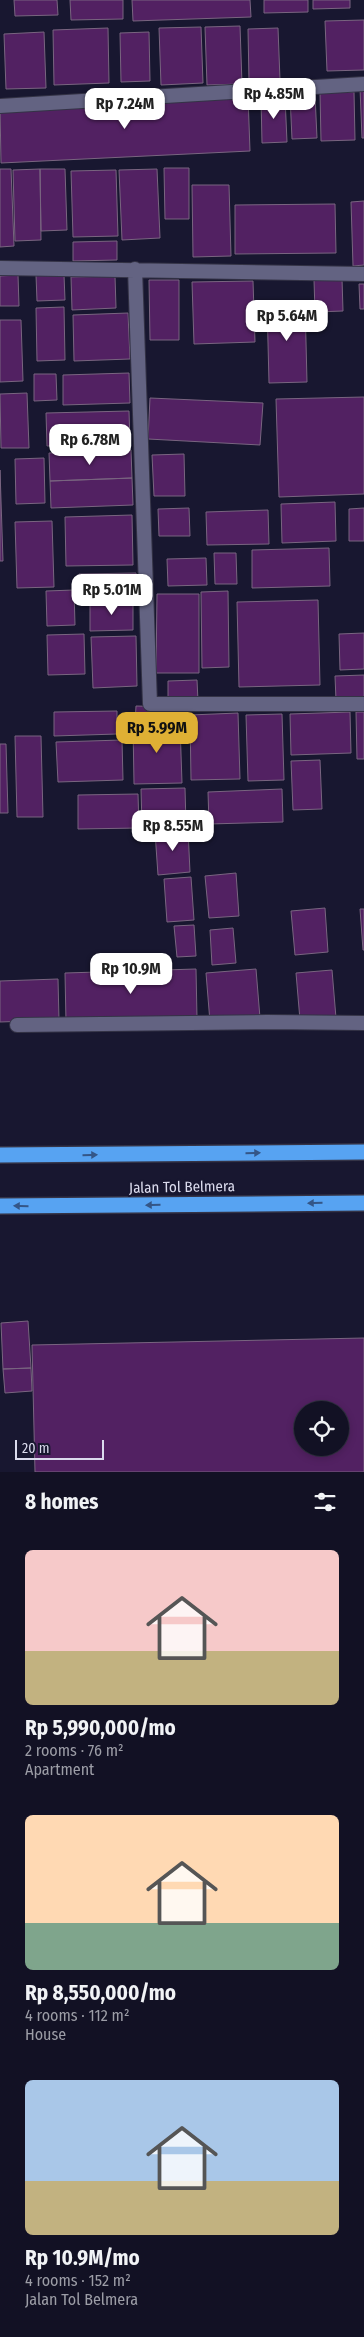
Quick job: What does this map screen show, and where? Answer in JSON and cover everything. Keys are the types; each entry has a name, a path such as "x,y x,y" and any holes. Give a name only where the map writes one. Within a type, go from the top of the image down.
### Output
{"highway":[{"path":"0,1155 364,1152"},
{"name":"Jalan Tol Belmera","path":"0,1206 364,1203"}],"street":[{"path":"0,106 364,84"},
{"path":"0,268 364,274"},
{"path":"135,270 150,704 364,704"},
{"path":"17,1026 267,1022 364,1024"}],"building":[{"path":"14,0 57,0 58,15 15,16"},
{"path":"70,0 123,0 123,19 71,20"},
{"path":"132,0 250,0 251,17 133,21"},
{"path":"264,0 308,0 308,12 264,13"},
{"path":"313,0 350,0 350,8 313,9"},
{"path":"364,20 364,70 327,71 325,21"},
{"path":"240,26 242,84 207,85 205,27"},
{"path":"201,27 203,83 161,85 159,28"},
{"path":"108,28 109,83 54,85 53,30"},
{"path":"278,28 280,80 249,81 248,29"},
{"path":"44,32 46,88 6,89 4,34"},
{"path":"149,32 150,81 121,82 120,33"},
{"path":"360,88 364,88 364,138 362,138"},
{"path":"354,92 355,140 321,141 320,93"},
{"path":"315,95 317,138 292,139 290,96"},
{"path":"248,96 250,151 1,163 0,108"},
{"path":"285,97 287,142 262,143 261,98"},
{"path":"164,168 189,168 189,219 165,219"},
{"path":"0,169 11,169 14,246 0,247"},
{"path":"40,169 41,240 15,241 13,170"},
{"path":"40,169 65,169 67,230 41,231"},
{"path":"157,169 160,238 122,240 119,170"},
{"path":"116,170 118,236 73,237 71,171"},
{"path":"192,185 229,185 231,256 193,257"},
{"path":"364,201 364,265 353,266 351,202"},
{"path":"335,204 336,253 235,254 235,205"},
{"path":"117,241 117,260 73,261 73,242"},
{"path":"18,275 19,306 0,306 0,276"},
{"path":"36,275 64,275 65,300 37,301"},
{"path":"115,276 116,308 72,310 71,277"},
{"path":"342,279 343,311 315,312 314,280"},
{"path":"149,280 179,280 179,340 150,340"},
{"path":"253,281 255,342 194,344 192,282"},
{"path":"359,284 364,284 364,309 360,309"},
{"path":"305,302 307,382 269,383 267,303"},
{"path":"64,307 65,360 37,361 36,308"},
{"path":"128,313 130,359 74,361 73,315"},
{"path":"0,320 21,320 23,381 0,382"},
{"path":"129,373 130,403 63,405 63,375"},
{"path":"34,374 56,374 57,400 34,401"},
{"path":"27,393 29,448 1,448 0,394"},
{"path":"364,397 364,494 279,497 276,399"},
{"path":"150,398 263,403 260,445 148,439"},
{"path":"129,411 130,444 47,446 46,413"},
{"path":"131,450 132,478 50,481 49,453"},
{"path":"184,454 185,496 154,496 152,455"},
{"path":"44,458 45,503 16,504 15,459"},
{"path":"0,470 3,561 0,561"},
{"path":"132,478 133,505 51,508 50,481"},
{"path":"335,502 336,541 282,543 281,504"},
{"path":"189,508 190,536 159,536 158,509"},
{"path":"364,508 364,541 349,541 349,509"},
{"path":"268,510 269,544 207,545 206,512"},
{"path":"132,515 133,565 66,566 65,517"},
{"path":"52,521 54,587 17,588 15,522"},
{"path":"329,548 330,586 252,588 252,550"},
{"path":"214,553 236,553 237,584 215,584"},
{"path":"206,558 207,585 168,586 167,559"},
{"path":"136,573 137,598 79,600 79,574"},
{"path":"74,590 75,625 47,626 46,591"},
{"path":"228,591 229,667 202,668 201,592"},
{"path":"157,594 199,594 199,673 156,673"},
{"path":"318,600 320,685 239,687 237,602"},
{"path":"133,602 133,630 90,631 90,603"},
{"path":"364,633 364,669 340,670 339,634"},
{"path":"84,634 85,674 48,675 47,635"},
{"path":"136,636 137,686 93,688 91,637"},
{"path":"364,675 364,700 336,700 335,676"},
{"path":"197,680 198,701 168,702 168,681"},
{"path":"136,706 174,707 174,723 135,723"},
{"path":"117,711 117,734 54,736 54,712"},
{"path":"350,712 351,753 291,755 290,714"},
{"path":"356,712 364,712 364,759 357,759"},
{"path":"238,713 240,779 191,780 190,715"},
{"path":"282,714 284,780 248,781 246,715"},
{"path":"180,724 182,783 134,784 133,725"},
{"path":"15,736 41,736 43,817 17,817"},
{"path":"122,740 123,780 58,782 56,742"},
{"path":"0,744 6,744 8,813 0,813"},
{"path":"320,760 322,809 293,810 291,761"},
{"path":"185,788 186,825 142,826 141,789"},
{"path":"282,789 283,822 209,824 208,792"},
{"path":"138,794 139,828 78,829 78,795"},
{"path":"188,830 190,872 158,875 155,832"},
{"path":"236,873 239,916 209,918 205,876"},
{"path":"191,877 194,920 167,922 164,879"},
{"path":"325,908 328,952 295,955 291,911"},
{"path":"360,909 364,909 364,950 363,950"},
{"path":"194,925 196,956 177,957 174,926"},
{"path":"233,928 236,963 212,965 210,930"},
{"path":"196,969 197,1018 66,1022 65,973"},
{"path":"256,969 260,1018 210,1022 206,973"},
{"path":"332,970 336,1018 300,1020 296,973"},
{"path":"58,979 59,1020 0,1022 0,981"},
{"path":"28,1321 31,1368 3,1369 1,1323"},
{"path":"364,1338 364,1472 35,1472 32,1345"},
{"path":"31,1368 32,1391 5,1393 3,1369"}]}
